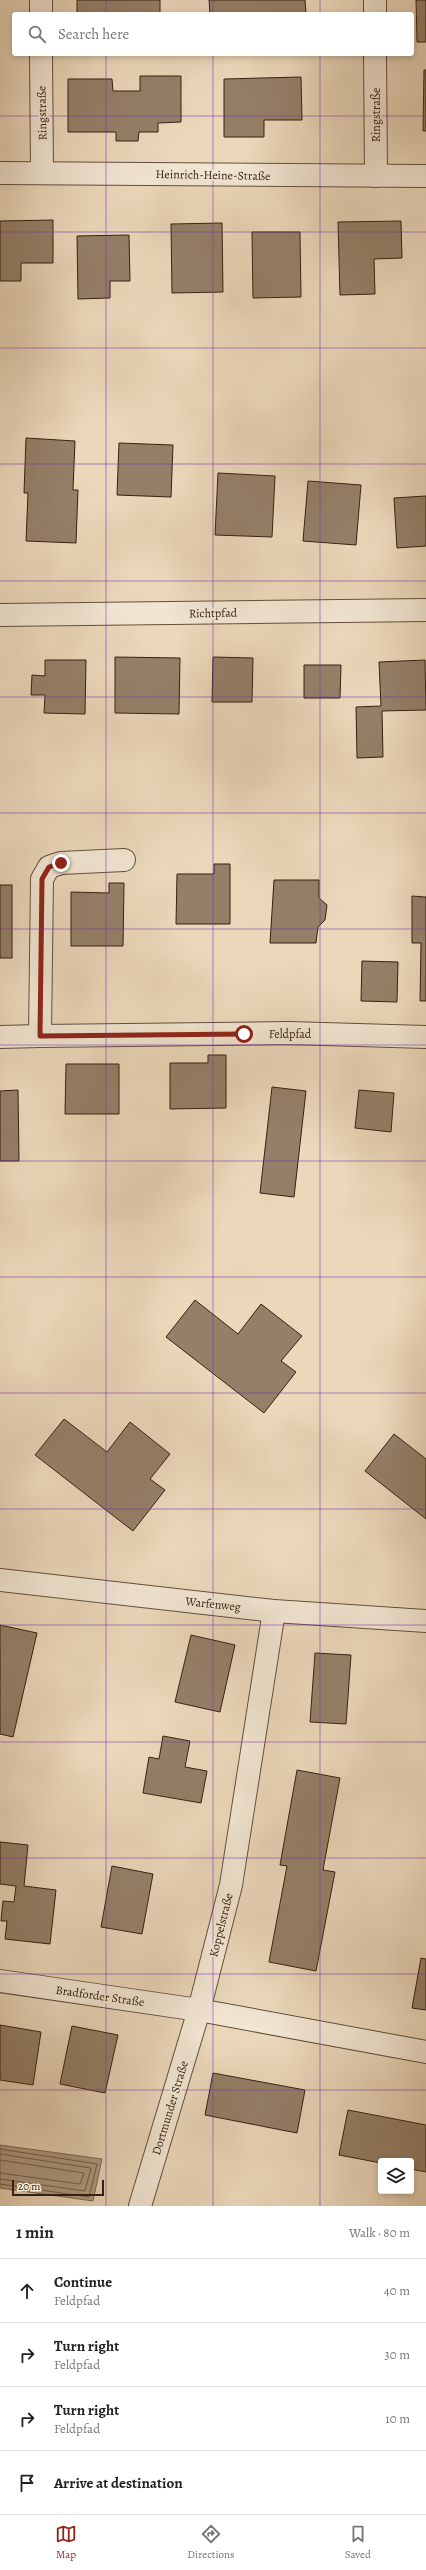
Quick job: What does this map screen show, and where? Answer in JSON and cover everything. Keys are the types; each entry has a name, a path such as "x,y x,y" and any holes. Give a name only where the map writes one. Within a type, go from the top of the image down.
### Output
{"street":[{"path":"41,0 41,12"},
{"path":"375,0 375,12"},
{"name":"Ringstraße","path":"41,56 42,173"},
{"name":"Ringstraße","path":"375,56 376,176"},
{"name":"Heinrich-Heine-Straße","path":"0,174 426,176"},
{"name":"Richtpfad","path":"0,615 426,610"},
{"path":"40,1036 42,879 49,867 61,863 124,860"},
{"name":"Feldpfad","path":"0,1037 289,1033 426,1037"},
{"name":"Warfenweg","path":"0,1580 274,1611 426,1621"},
{"name":"Koppelstraße","path":"199,2010 231,1885 274,1611"},
{"name":"Bradforder Straße","path":"0,1981 199,2010"},
{"path":"199,2010 426,2052"},
{"name":"Dortmunder Straße","path":"140,2206 199,2010"}],"water":[{"path":"0,2145 102,2159 93,2201 0,2188"}],"building":[{"path":"77,0 160,0 160,12 77,12"},
{"path":"209,0 305,0 306,12 210,12"},
{"path":"416,0 426,0 426,42 417,42"},
{"path":"424,70 426,70 426,131 423,131"},
{"path":"140,76 181,76 181,122 158,123 158,132 139,132 138,141 116,141 116,132 68,132 68,79 112,79 113,91 140,91"},
{"path":"301,77 302,120 264,120 264,137 224,137 224,79"},
{"path":"53,220 53,263 21,263 21,281 0,281 0,221"},
{"path":"401,221 402,258 374,259 375,294 340,295 338,222"},
{"path":"222,223 223,292 172,293 171,224"},
{"path":"252,232 300,232 301,297 253,298"},
{"path":"129,235 130,281 110,281 110,298 78,299 77,236"},
{"path":"26,438 75,441 73,490 78,490 76,543 26,541 28,493 24,493"},
{"path":"119,443 173,445 171,497 117,495"},
{"path":"218,473 275,476 272,537 215,535"},
{"path":"308,481 361,485 356,545 303,541"},
{"path":"426,496 426,546 397,548 394,498"},
{"path":"115,657 180,658 179,714 115,713"},
{"path":"213,657 253,658 252,702 212,702"},
{"path":"45,660 86,660 85,714 44,713 45,695 31,695 32,675 45,676"},
{"path":"425,660 426,710 382,711 383,757 357,758 356,707 381,706 379,662"},
{"path":"304,665 341,665 340,698 304,698"},
{"path":"214,864 230,864 230,924 176,924 177,874 214,874"},
{"path":"274,880 319,880 319,898 327,905 325,920 318,927 316,943 270,943"},
{"path":"109,883 124,883 123,946 71,946 71,892 109,893"},
{"path":"0,885 12,885 12,958 0,958"},
{"path":"412,896 426,897 426,1001 420,1001 421,943 412,943"},
{"path":"362,961 398,962 397,1002 361,1001"},
{"path":"208,1055 226,1055 226,1108 170,1109 170,1063 208,1063"},
{"path":"66,1064 119,1064 119,1114 65,1114"},
{"path":"272,1087 306,1091 294,1197 260,1193"},
{"path":"18,1090 19,1161 0,1161 0,1091"},
{"path":"359,1090 394,1093 391,1132 355,1128"},
{"path":"195,1300 238,1334 261,1304 302,1336 281,1361 296,1372 264,1413 166,1337"},
{"path":"64,1419 107,1452 130,1422 170,1454 150,1479 165,1490 133,1531 35,1455"},
{"path":"394,1434 426,1459 426,1519 365,1471"},
{"path":"0,1625 37,1633 13,1737 0,1734"},
{"path":"191,1635 235,1645 220,1712 175,1702"},
{"path":"315,1653 351,1655 346,1724 310,1722"},
{"path":"163,1736 190,1741 185,1767 207,1771 201,1803 143,1793 149,1757 159,1759"},
{"path":"297,1770 340,1778 323,1870 335,1872 316,1971 269,1962 287,1866 280,1865"},
{"path":"0,1842 28,1845 24,1886 56,1890 50,1944 5,1939 7,1921 1,1921 3,1901 14,1902 16,1886 0,1884"},
{"path":"112,1866 153,1874 142,1934 101,1927"},
{"path":"421,1958 426,1959 426,2010 412,2008"},
{"path":"0,2025 41,2032 33,2085 0,2080"},
{"path":"72,2026 118,2035 105,2093 60,2084"},
{"path":"213,2073 305,2090 297,2133 205,2115"},
{"path":"348,2110 426,2125 426,2172 414,2170 414,2158 378,2158 378,2162 339,2155"}],"route":[{"path":"61,863 49,867 42,879 40,1036 244,1034"}]}
